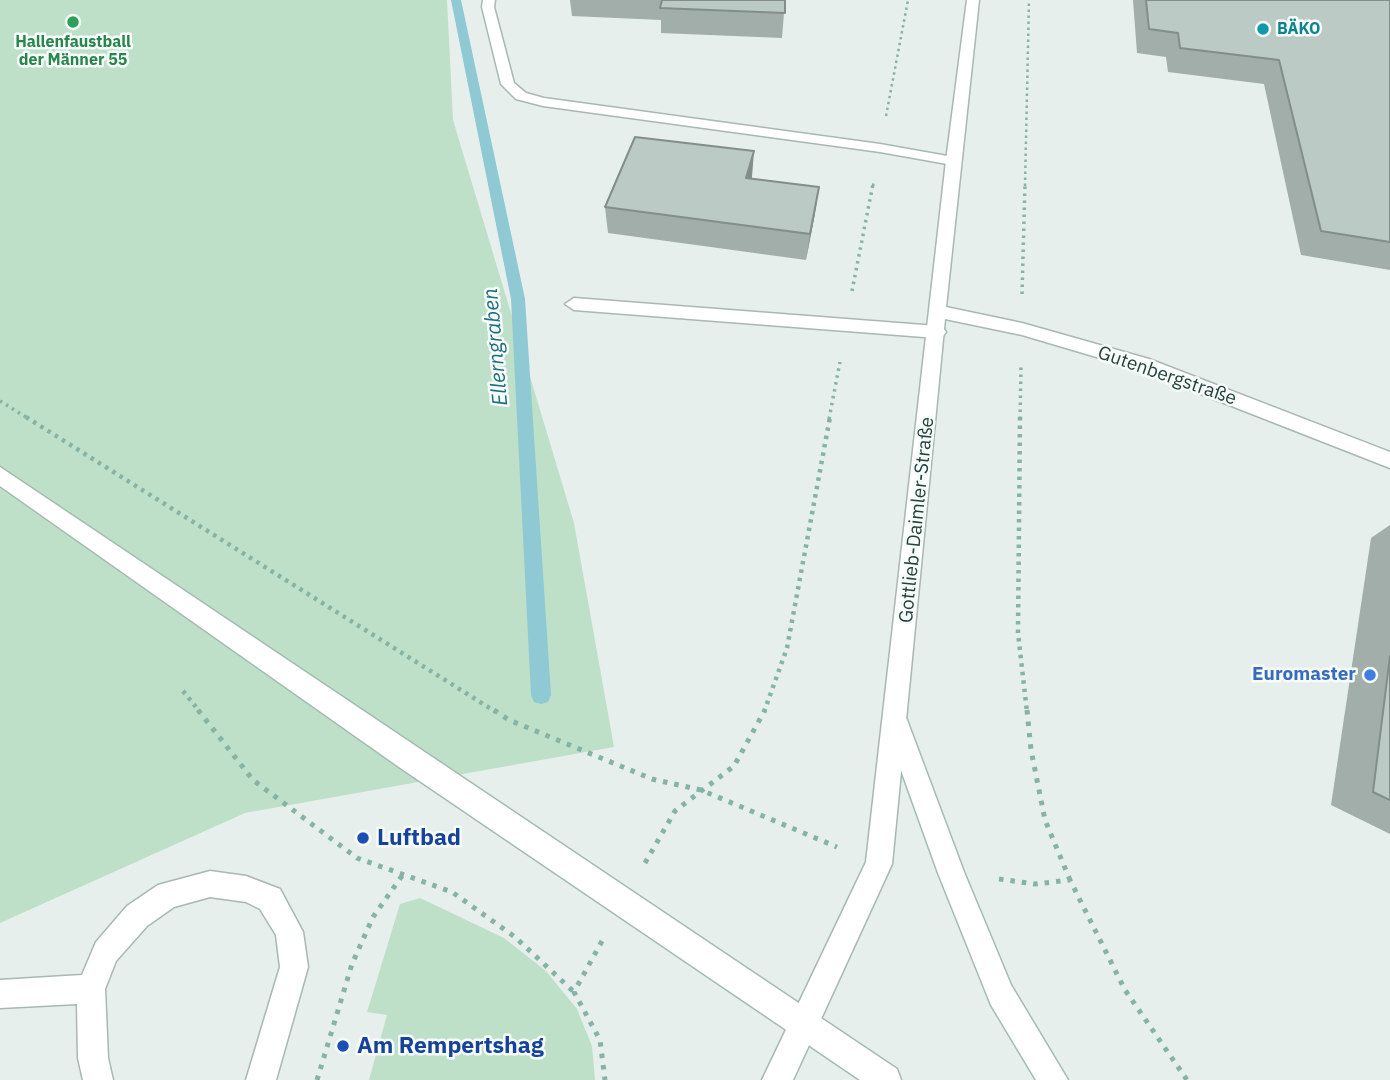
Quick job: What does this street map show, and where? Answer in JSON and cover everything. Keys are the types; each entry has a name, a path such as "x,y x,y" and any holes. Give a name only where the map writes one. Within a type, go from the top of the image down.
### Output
{"street":[{"path":"489,0 497,45 508,84 521,96 556,104 880,148 953,161"},
{"name":"Gottlieb-Daimler-Straße","path":"777,1080 880,864 953,161 973,0"},
{"name":"Gutenbergstraße","path":"574,304 846,326 938,322 1022,329 1143,365 1390,460"},
{"path":"0,475 419,765 886,1080"},
{"path":"895,720 951,873 1001,995 1053,1080"},
{"path":"98,1080 93,1058 91,989 106,952 137,916 168,895 210,884 246,890 270,899 289,932 294,967 261,1080"},
{"path":"0,994 91,989"}],"path":[{"path":"574,992 675,811 734,766 766,708 787,648 908,0"},
{"path":"1029,0 1018,633 1031,750 1042,808 1070,880"},
{"path":"0,401 509,720"},
{"path":"183,691 253,780 357,858 452,892 515,937 574,992 600,1040 605,1080"},
{"path":"317,1080 352,964 373,917 404,873"}],"green space":[{"path":"0,0 447,0 453,120 574,523 614,747 245,813 0,923"},
{"path":"420,898 504,938 546,971 577,1009 592,1046 595,1080 369,1080 387,1015 367,1012 400,904"}],"building":[{"path":"662,0 785,0 785,13 660,8"},
{"path":"1146,0 1390,0 1390,242 1321,231 1279,60 1180,48 1178,33 1149,29"},
{"path":"635,137 754,151 746,178 819,187 810,234 605,207"},
{"path":"1390,656 1390,800 1373,792"}],"waterway":[{"name":"Ellerngraben","path":"456,0 518,299 541,695"}],"place":[{"name":"Hallenfaustball der Männer 55","path":"73,22"},
{"name":"BÄKO","path":"1263,29"},
{"name":"Euromaster","path":"1370,675"},
{"name":"Luftbad","path":"363,838"},
{"name":"Am Rempertshag","path":"343,1046"}]}
